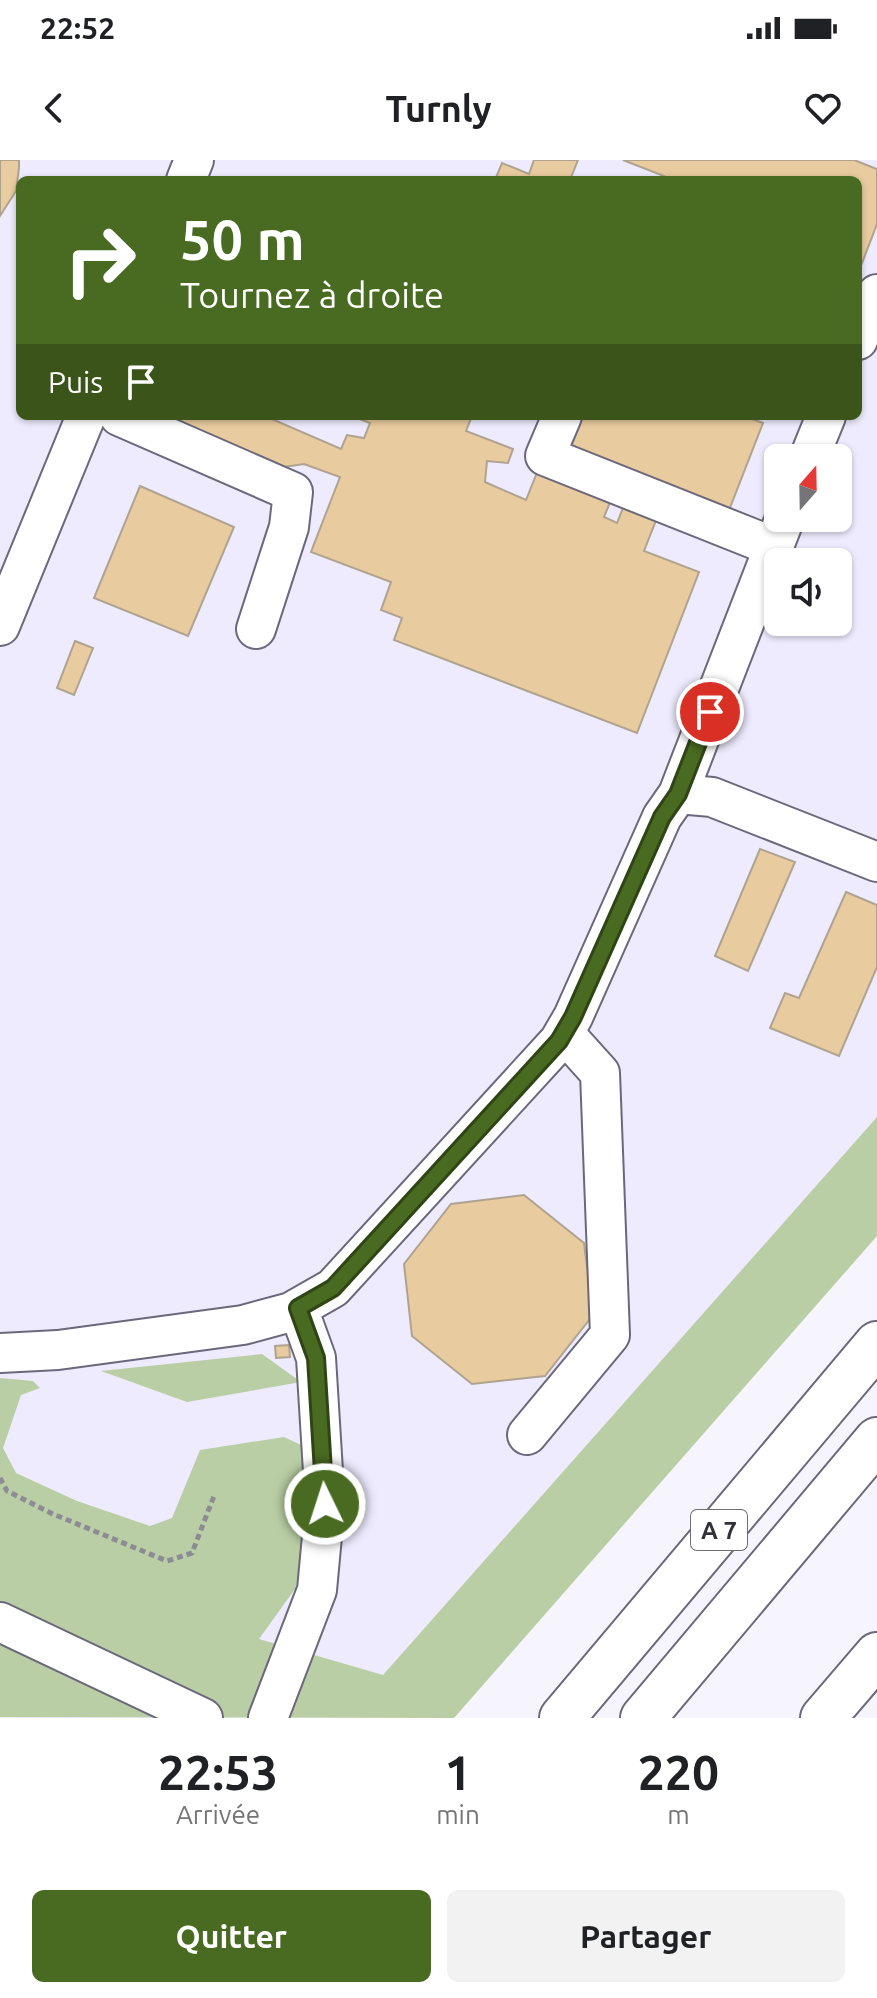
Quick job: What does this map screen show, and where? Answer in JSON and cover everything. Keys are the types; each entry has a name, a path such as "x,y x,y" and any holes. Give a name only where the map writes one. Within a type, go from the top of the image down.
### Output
{"main road":[{"name":"A 7","path":"562,1718 877,1344"},
{"name":"A 7","path":"643,1718 877,1440"},
{"path":"823,1718 877,1655"}],"street":[{"path":"0,626 11,566 84,420"},
{"path":"128,420 293,492 289,527 256,629"},
{"path":"560,420 545,456 764,527"},
{"path":"815,444 824,420"},
{"path":"0,1353 58,1350 243,1325 298,1308 333,1288 564,1033 662,817 678,794 780,532"},
{"path":"678,794 712,797 877,862"},
{"path":"527,1435 610,1335 600,1073 564,1033"},
{"path":"268,1718 317,1590 325,1504 316,1358 298,1308"},
{"path":"0,1622 203,1718"}],"path":[{"path":"0,1478 7,1491 53,1514 167,1561 192,1553 214,1496"}],"shaded area":[{"path":"0,160 877,160 877,1117 383,1675 232,1718 0,1718"}],"green space":[{"path":"877,1117 877,1236 454,1718 0,1717 0,1378 33,1381 40,1388 21,1395 3,1448 16,1473 77,1501 150,1526 172,1518 200,1450 284,1437 316,1452 314,1522 295,1589 259,1639 383,1675"},
{"path":"262,1354 301,1382 187,1402 101,1371"}],"building":[{"path":"0,160 19,160 16,191 0,216"},
{"path":"534,160 578,160 572,176 497,176 502,163 529,174"},
{"path":"623,160 854,160 877,169 877,224 862,263 862,176 664,176"},
{"path":"171,420 274,420 341,449 347,435 364,438 370,423 362,420 470,420 466,431 513,449 508,463 487,461 485,482 526,500 538,470 611,500 604,517 617,523 634,480 568,454 581,420 755,420 763,423 726,518 666,495 644,551 699,572 637,733 394,640 402,618 381,610 391,582 311,552 340,477 304,464 277,468"},
{"path":"140,486 234,527 188,636 94,598"},
{"path":"75,641 93,648 74,695 57,688"},
{"path":"760,849 795,862 748,971 715,956"},
{"path":"846,892 877,905 877,967 839,1056 770,1028 785,993 799,998"},
{"path":"524,1195 584,1243 593,1315 545,1376 472,1384 412,1336 404,1264 451,1204"},
{"path":"289,1345 290,1357 276,1358 275,1346"}],"route":[{"path":"325,1504 316,1358 298,1308 333,1288 559,1041 573,1017 662,817 678,794 710,712"}]}
